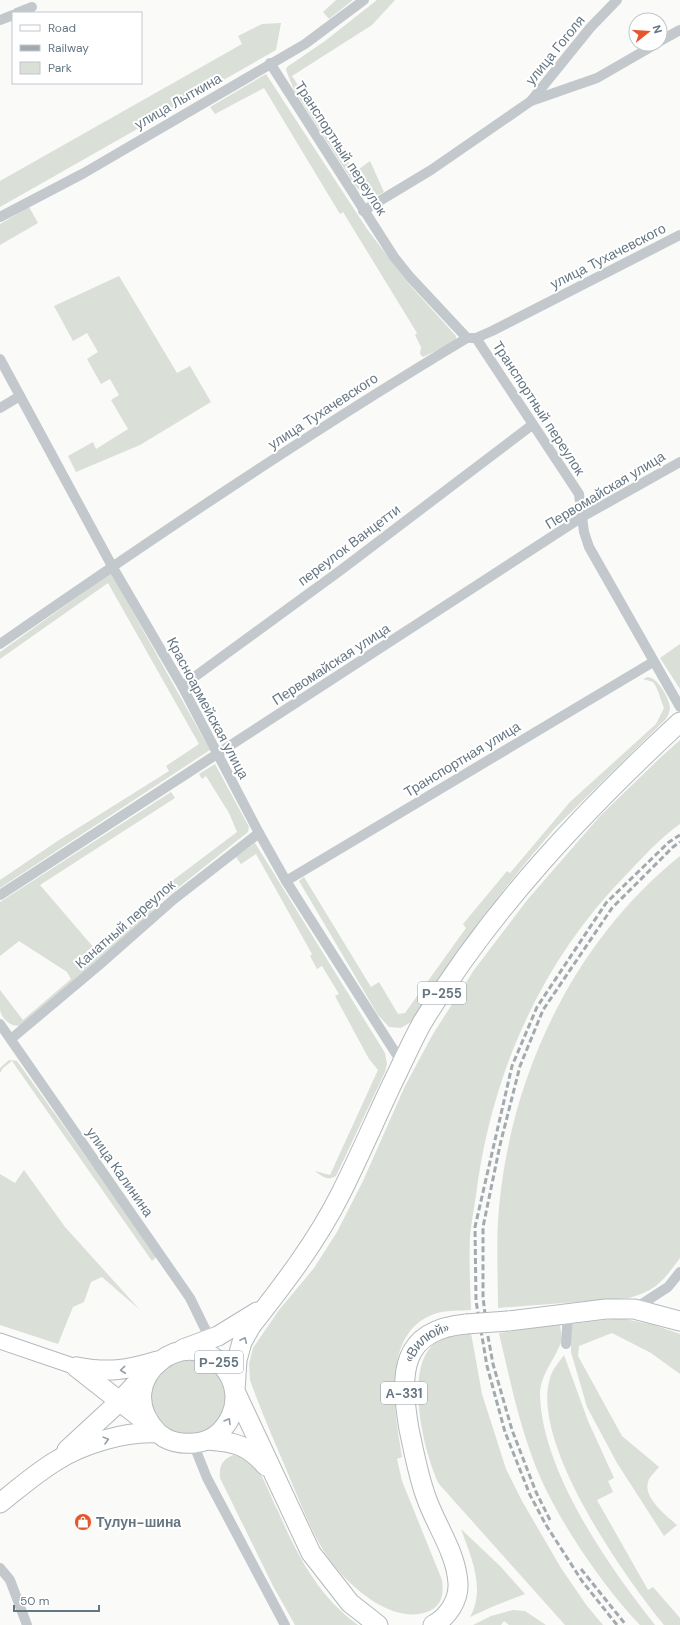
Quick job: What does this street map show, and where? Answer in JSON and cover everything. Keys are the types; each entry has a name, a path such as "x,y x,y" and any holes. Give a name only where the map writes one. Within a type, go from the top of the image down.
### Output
{"highway":[{"name":"Р-255","path":"201,1441 223,1429 229,1420 235,1402 236,1360 242,1342 251,1326 317,1236 340,1194 422,1025 442,994 498,914 532,873 623,774 680,722"},
{"name":"Р-255","path":"0,1503 57,1460 168,1356 210,1339 265,1307"},
{"name":"«Вилюй»","path":"433,1625 443,1618 452,1606 457,1591 458,1582 453,1560 426,1498 417,1468 405,1403 404,1372 413,1350 424,1338 448,1327 466,1324 508,1321 606,1309 634,1309 680,1321"},
{"name":"Р-255","path":"168,1356 184,1351 202,1352 211,1356 225,1368 232,1381 235,1391"},
{"path":"76,1367 96,1370 128,1370 168,1356"},
{"path":"155,1430 144,1412 142,1395 145,1380 149,1372 168,1356"},
{"path":"76,1367 155,1430 173,1442 181,1444 201,1441 230,1442 255,1452 279,1481"},
{"path":"235,1391 279,1481 304,1540 320,1566 350,1603 378,1625"},
{"name":"Р-255","path":"57,1460 92,1444 111,1438 155,1430"}],"main road":[{"path":"0,1341 76,1367"}],"street":[{"name":"улица Лыткина","path":"0,217 84,173 305,44 364,0"},
{"name":"улица Гоголя","path":"531,101 590,28 617,0"},
{"path":"20,12 32,7"},
{"path":"0,20 12,15"},
{"path":"668,37 680,30"},
{"path":"363,211 431,170 531,101 597,78 642,52"},
{"name":"Транспортный переулок","path":"270,64 363,211 410,277 472,338 579,494 582,517 589,547 653,662 680,707"},
{"name":"улица Тухачевского","path":"0,644 112,566 365,399 472,338 680,235"},
{"name":"Красноармейская улица","path":"0,359 112,566 182,686 259,833 286,881 402,1064"},
{"path":"0,408 20,396"},
{"name":"переулок Ванцетти","path":"182,686 341,570 532,425"},
{"name":"Первомайская улица","path":"0,895 582,517 680,462"},
{"name":"Транспортная улица","path":"286,881 653,662"},
{"name":"Канатный переулок","path":"11,1039 98,966 174,899 259,833"},
{"name":"улица Калинина","path":"0,1024 190,1298 225,1368"},
{"path":"634,1309 668,1287 680,1272"},
{"path":"566,1344 568,1313"},
{"path":"201,1441 207,1478 285,1625"},
{"path":"0,1568 10,1580 27,1625"}],"green space":[{"path":"336,0 353,0 329,19 323,12"},
{"path":"377,0 395,0 372,25 292,76 355,172 370,161 384,192 369,196 356,187 294,90 286,70 287,67 325,41"},
{"path":"281,23 276,50 0,207 0,181 242,44 238,36 262,24"},
{"path":"266,74 367,229 408,283 456,336 453,343 423,357 420,354 421,347 415,335 417,333 343,212 340,214 264,88 215,114 210,107"},
{"path":"29,207 38,223 0,245 0,224"},
{"path":"119,276 177,373 190,366 211,402 140,445 76,472 68,456 93,442 96,449 128,429 111,400 119,395 110,379 101,384 87,359 98,352 87,333 73,341 54,306"},
{"path":"111,573 210,750 0,888 0,880 59,840 169,771 166,766 199,744 108,583 0,659 0,652"},
{"path":"680,644 680,689 660,658"},
{"path":"648,677 656,681 668,699 670,709 666,719 556,827 536,850 461,946 411,1022 401,1028 389,1027 378,1015 299,881 304,877 371,987 379,982 398,1014 405,1013 466,928 463,924 507,871 510,873 570,802 656,724 664,708 653,682 643,679"},
{"path":"680,740 680,824 658,842 625,876 595,910 568,946 544,984 524,1024 507,1065 494,1107 483,1151 472,1222 470,1237 471,1310 437,1313 419,1323 406,1337 399,1355 395,1376 395,1397 396,1419 402,1457 397,1459 402,1481 442,1580 443,1590 439,1603 432,1610 412,1614 398,1612 383,1607 356,1588 333,1564 320,1545 302,1508 250,1380 249,1364 253,1348 279,1310 314,1268 337,1232 363,1181 405,1086 433,1034 474,970 528,899 601,815"},
{"path":"215,764 249,827 248,832 159,903 147,917 24,1024 16,1026 9,1023 1,1014 0,990 23,1020 71,979 67,972 19,941 0,956 0,902 171,792 175,798 40,885 100,955 138,919 158,895 156,893 237,832 229,813 206,776 202,779 199,774"},
{"path":"255,843 385,1053 387,1064 385,1072 336,1176 330,1178 323,1177 315,1171 330,1175 378,1070 369,1059 335,996 339,994 322,966 317,969 310,956 312,954 256,854 241,864 236,857"},
{"path":"680,856 680,1258 659,1284 646,1292 629,1298 498,1308 498,1220 506,1158 517,1108 534,1060 554,1014 579,969 609,928 642,890"},
{"path":"9,1060 17,1061 157,1256 152,1261 12,1061 3,1068 0,1073 0,1068"},
{"path":"24,1170 65,1227 140,1310 102,1277 91,1282 84,1302 73,1307 58,1344 0,1325 0,1174 15,1183"},
{"path":"620,1318 654,1325 680,1334 680,1374 651,1353 612,1333 579,1346 578,1356 622,1436 659,1467 651,1476 647,1488 652,1500 662,1512 677,1525 664,1536 617,1463 587,1407 571,1352 571,1324"},
{"path":"560,1324 562,1338 561,1342 542,1380 540,1395 544,1424 552,1455 565,1486 598,1546 617,1575 655,1625 640,1625 610,1590 580,1548 566,1526 543,1483 523,1430 499,1333"},
{"path":"471,1333 482,1394 506,1469 522,1501 561,1568 587,1606 603,1625 565,1625 439,1484 427,1452 422,1431 418,1387 421,1368 427,1351 439,1340 450,1335"},
{"path":"564,1355 588,1421 614,1478 608,1481 613,1492 597,1500 648,1590 653,1587 680,1618 680,1625 664,1625 626,1575 584,1508 567,1472 554,1437 548,1405 550,1378"},
{"path":"197,1360 215,1370 227,1391 224,1414 209,1431 186,1437 165,1429 150,1403 152,1382 173,1362"},
{"path":"233,1455 240,1456 247,1460 258,1470 301,1559 310,1574 331,1601 358,1625 295,1625 273,1586 220,1478 222,1464 226,1459"},
{"path":"461,1529 501,1567 525,1594 470,1617 475,1606 477,1584 472,1562"},
{"path":"513,1610 525,1611 546,1625 509,1625 504,1621 501,1625 473,1625 491,1616"}],"railway":[{"path":"617,1625 582,1581 546,1525 530,1495 505,1432 487,1366 476,1301 475,1227 512,1066 537,1007 606,903 669,842 680,835"},
{"path":"550,1520 536,1492 512,1430 493,1364 483,1297 483,1227 500,1145 520,1066 543,1010 612,908 673,847 680,842"},
{"path":"581,1569 626,1625"}],"place":[{"name":"Тулун-шина","path":"83,1522"}]}
